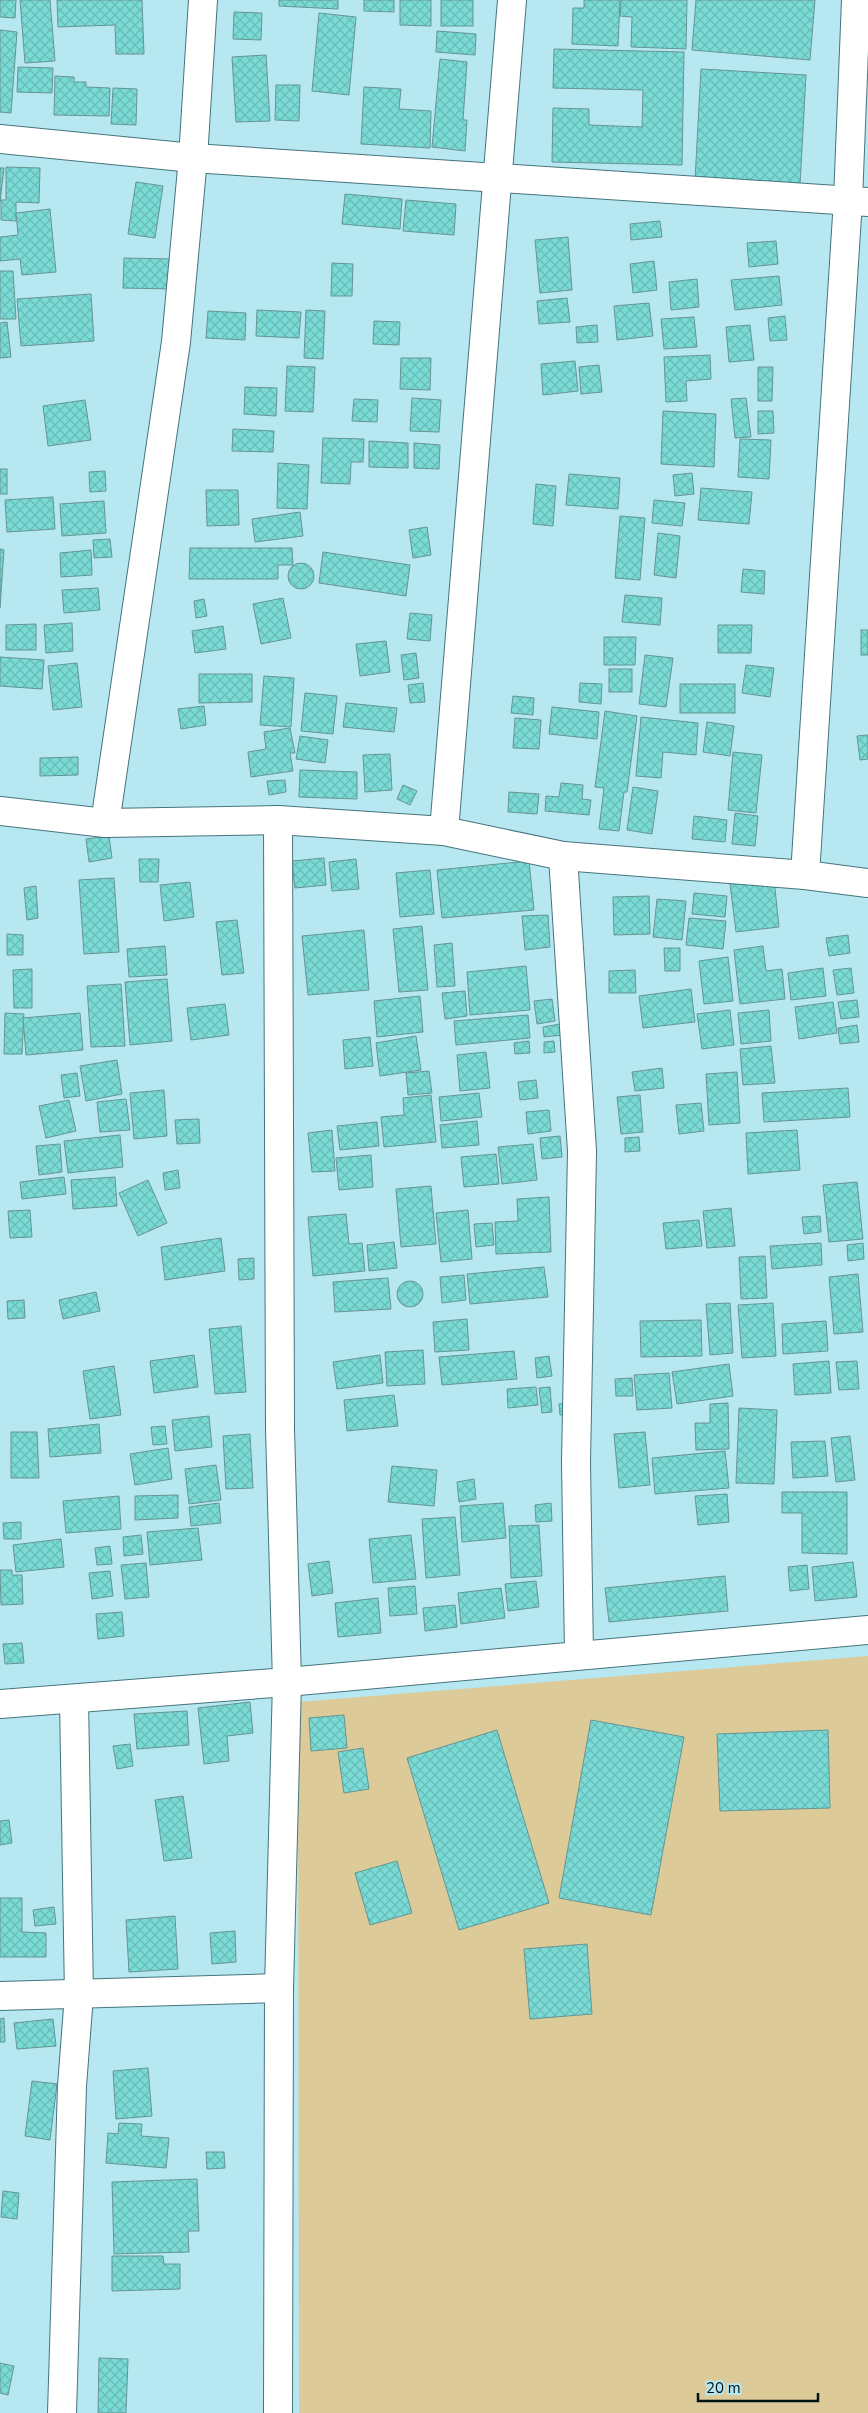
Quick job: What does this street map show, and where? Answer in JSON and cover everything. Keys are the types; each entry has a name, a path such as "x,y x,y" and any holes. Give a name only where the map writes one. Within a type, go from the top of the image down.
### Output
{"street":[{"path":"105,823 176,342 193,158 203,0"},
{"path":"444,831 512,0"},
{"path":"805,875 858,201 856,0"},
{"path":"0,139 193,158 858,201"},
{"path":"0,811 105,823 278,820 444,831 563,856 805,875 868,883"},
{"path":"278,820 280,1419 287,1682 279,1988 278,2413"},
{"path":"563,856 582,1151 576,1462 579,1654"},
{"path":"0,1704 287,1682 579,1654 868,1630"},
{"path":"62,2413 72,2086 79,1995 74,1699"},
{"path":"0,1996 279,1988"}],"shaded area":[{"path":"868,1656 868,2413 299,2413 298,1702"}],"building":[{"path":"0,0 16,0 15,18 0,17"},
{"path":"20,0 50,0 55,61 25,63"},
{"path":"57,0 142,0 144,54 116,54 115,25 58,27"},
{"path":"279,0 338,0 338,9 279,6"},
{"path":"364,0 394,0 394,12 364,11"},
{"path":"400,0 431,0 431,26 400,25"},
{"path":"441,0 473,0 473,26 441,26"},
{"path":"584,0 620,0 618,46 572,44 573,8 584,8"},
{"path":"621,0 687,0 686,49 631,47 632,17 620,16"},
{"path":"696,0 815,0 810,60 692,50"},
{"path":"234,12 262,13 261,40 233,39"},
{"path":"319,13 356,17 349,95 312,91"},
{"path":"0,30 17,32 11,113 0,112"},
{"path":"437,31 476,34 475,55 436,52"},
{"path":"554,49 684,52 682,165 552,162 553,108 589,109 589,125 642,127 643,90 553,88"},
{"path":"266,55 270,121 236,122 232,57"},
{"path":"440,59 467,62 463,120 467,120 465,151 432,147"},
{"path":"18,67 53,68 52,93 17,92"},
{"path":"701,69 806,75 800,185 695,180"},
{"path":"55,76 74,77 74,82 86,82 86,87 110,88 109,116 54,115"},
{"path":"276,85 300,85 299,121 275,120"},
{"path":"364,87 401,89 399,109 431,111 430,148 361,144"},
{"path":"113,88 137,89 136,125 111,124"},
{"path":"6,167 40,168 39,203 16,202 16,221 1,220 1,200 6,200"},
{"path":"0,168 4,168 0,202"},
{"path":"136,182 163,186 155,238 128,234"},
{"path":"345,194 402,199 400,229 342,224"},
{"path":"406,200 456,204 454,235 403,231"},
{"path":"50,209 56,272 22,275 20,259 0,261 0,237 18,235 16,213"},
{"path":"660,221 662,237 631,240 630,224"},
{"path":"568,237 572,290 540,293 535,240"},
{"path":"776,241 778,264 749,267 747,243"},
{"path":"124,258 173,259 172,289 123,288"},
{"path":"654,261 657,290 633,293 630,264"},
{"path":"332,263 353,264 352,296 331,296"},
{"path":"0,271 13,271 16,319 0,319"},
{"path":"779,276 782,305 735,310 731,280"},
{"path":"697,279 699,307 671,310 669,282"},
{"path":"91,294 94,341 21,346 17,299"},
{"path":"567,298 570,322 539,324 537,301"},
{"path":"649,303 653,336 617,340 614,306"},
{"path":"257,310 301,312 299,338 256,336"},
{"path":"306,310 325,311 323,359 304,358"},
{"path":"208,311 246,313 245,340 206,338"},
{"path":"785,316 787,340 770,341 768,318"},
{"path":"694,317 697,347 664,349 661,319"},
{"path":"374,321 400,322 399,345 373,344"},
{"path":"7,322 11,357 0,358 0,323"},
{"path":"597,325 598,342 577,343 576,327"},
{"path":"750,325 754,360 729,362 726,327"},
{"path":"710,355 711,379 686,381 687,401 666,402 664,357"},
{"path":"401,358 431,358 430,390 400,389"},
{"path":"575,361 578,391 543,395 541,364"},
{"path":"599,365 602,392 581,394 579,367"},
{"path":"287,366 315,367 313,412 285,411"},
{"path":"758,367 773,367 772,401 758,401"},
{"path":"245,387 277,388 276,416 244,414"},
{"path":"412,398 441,400 439,432 410,431"},
{"path":"746,398 751,437 735,438 731,399"},
{"path":"354,399 378,400 377,422 352,421"},
{"path":"85,400 91,440 48,446 43,406"},
{"path":"663,411 716,414 714,467 661,464"},
{"path":"758,411 773,411 774,433 758,434"},
{"path":"233,429 274,431 273,452 232,451"},
{"path":"323,438 364,439 363,462 351,462 350,484 321,483"},
{"path":"740,439 771,440 769,479 738,477"},
{"path":"369,441 408,443 408,468 369,467"},
{"path":"414,443 440,445 439,469 414,468"},
{"path":"278,463 309,465 307,509 277,508"},
{"path":"0,469 7,469 7,494 0,494"},
{"path":"105,471 106,491 90,492 89,472"},
{"path":"692,473 694,494 675,496 673,475"},
{"path":"569,474 620,478 618,509 566,505"},
{"path":"536,484 556,486 553,526 533,524"},
{"path":"701,488 752,492 749,524 698,520"},
{"path":"206,490 238,490 239,525 207,526"},
{"path":"53,497 55,529 7,532 5,500"},
{"path":"654,500 685,503 682,526 652,523"},
{"path":"104,501 106,533 62,536 60,504"},
{"path":"300,512 303,536 255,542 252,519"},
{"path":"620,516 645,518 640,580 615,578"},
{"path":"427,527 431,555 413,558 409,530"},
{"path":"658,533 680,536 676,578 654,575"},
{"path":"110,539 112,557 94,558 93,540"},
{"path":"190,548 292,548 293,565 278,565 278,579 189,579"},
{"path":"0,549 4,550 0,608"},
{"path":"91,550 92,575 61,577 60,553"},
{"path":"323,552 410,565 406,596 319,583"},
{"path":"301,563 310,567 314,576 310,585 301,589 292,585 288,576 292,567"},
{"path":"743,569 765,571 764,594 741,592"},
{"path":"98,588 100,610 64,613 62,590"},
{"path":"625,595 662,598 660,625 622,622"},
{"path":"283,598 291,638 261,644 253,604"},
{"path":"204,599 207,616 196,618 194,601"},
{"path":"410,613 432,615 430,641 407,639"},
{"path":"72,623 73,651 46,653 44,625"},
{"path":"36,624 36,650 6,650 6,625"},
{"path":"718,625 752,625 751,653 718,653"},
{"path":"223,626 226,649 195,653 192,631"},
{"path":"861,630 868,630 868,655 861,655"},
{"path":"604,637 636,637 635,665 604,665"},
{"path":"386,641 390,672 360,676 356,644"},
{"path":"416,653 419,678 404,680 401,655"},
{"path":"645,655 673,658 666,707 639,704"},
{"path":"0,657 44,660 42,689 0,686"},
{"path":"77,663 82,707 53,710 48,666"},
{"path":"746,665 774,668 770,697 742,693"},
{"path":"609,669 632,669 632,692 609,692"},
{"path":"199,674 252,674 252,702 199,703"},
{"path":"264,676 294,678 291,727 260,725"},
{"path":"423,683 425,702 410,703 408,685"},
{"path":"580,683 602,684 601,704 579,702"},
{"path":"680,684 735,684 735,713 680,713"},
{"path":"305,693 337,696 333,734 301,731"},
{"path":"513,696 534,698 533,715 511,713"},
{"path":"346,703 397,708 394,732 343,727"},
{"path":"204,706 206,725 181,729 178,709"},
{"path":"552,707 599,712 597,739 549,734"},
{"path":"605,711 637,716 627,792 624,792 619,831 599,829 604,788 595,787"},
{"path":"641,717 698,723 696,755 663,752 661,778 636,776"},
{"path":"515,718 541,720 539,749 513,748"},
{"path":"707,722 734,726 730,756 703,752"},
{"path":"290,728 295,753 290,753 293,771 251,777 248,752 266,749 264,732"},
{"path":"868,735 868,759 860,760 857,736"},
{"path":"300,736 328,740 325,763 296,759"},
{"path":"733,752 762,755 756,813 728,810"},
{"path":"390,754 392,790 365,792 363,755"},
{"path":"78,757 78,775 40,776 40,758"},
{"path":"300,770 357,772 357,799 299,797"},
{"path":"285,780 286,792 269,795 267,781"},
{"path":"561,783 583,785 582,799 591,800 589,815 545,811 546,796 559,797"},
{"path":"403,785 417,791 410,805 397,799"},
{"path":"633,787 658,791 652,834 627,830"},
{"path":"509,792 539,794 537,814 508,812"},
{"path":"735,813 758,816 755,846 732,844"},
{"path":"694,816 727,820 725,842 692,839"},
{"path":"109,836 112,858 89,862 86,839"},
{"path":"324,858 326,885 295,888 292,861"},
{"path":"139,859 159,859 158,882 140,882"},
{"path":"356,859 359,889 332,891 329,862"},
{"path":"529,861 534,910 442,918 437,870"},
{"path":"430,870 434,914 400,917 396,873"},
{"path":"114,878 119,952 84,954 79,880"},
{"path":"774,879 779,927 736,932 730,884"},
{"path":"190,882 194,917 164,921 160,885"},
{"path":"36,886 38,918 27,920 24,888"},
{"path":"694,893 727,896 725,917 692,914"},
{"path":"649,896 650,934 614,935 613,897"},
{"path":"657,899 686,901 682,940 653,937"},
{"path":"548,915 550,947 525,950 522,916"},
{"path":"689,918 726,921 723,949 686,945"},
{"path":"237,920 244,973 222,975 216,922"},
{"path":"422,926 428,990 399,992 393,929"},
{"path":"364,930 369,990 308,995 302,936"},
{"path":"7,934 23,935 23,955 7,955"},
{"path":"848,935 850,953 829,956 826,938"},
{"path":"452,943 455,986 437,987 434,945"},
{"path":"165,946 167,975 129,977 127,949"},
{"path":"763,946 766,971 782,969 785,999 740,1004 734,950"},
{"path":"664,948 680,948 680,971 665,971"},
{"path":"728,957 733,1001 704,1004 699,961"},
{"path":"526,966 530,1010 470,1015 467,972"},
{"path":"823,968 826,996 791,1000 788,973"},
{"path":"851,968 854,993 837,995 833,970"},
{"path":"32,969 32,1008 14,1008 13,970"},
{"path":"635,970 636,993 609,993 609,971"},
{"path":"167,979 172,1041 130,1045 125,982"},
{"path":"121,984 125,1046 91,1047 87,986"},
{"path":"691,989 695,1022 643,1028 639,996"},
{"path":"465,991 467,1016 445,1019 442,993"},
{"path":"420,996 423,1032 377,1037 374,1001"},
{"path":"552,999 555,1021 537,1024 534,1001"},
{"path":"857,1000 859,1017 841,1019 838,1002"},
{"path":"833,1002 837,1033 799,1039 795,1007"},
{"path":"225,1004 229,1035 191,1040 187,1008"},
{"path":"730,1010 734,1045 702,1049 697,1014"},
{"path":"769,1010 771,1041 741,1044 738,1013"},
{"path":"5,1013 24,1014 22,1054 4,1054"},
{"path":"80,1013 83,1050 26,1055 23,1018"},
{"path":"528,1015 530,1038 456,1045 454,1021"},
{"path":"560,1024 562,1035 544,1037 543,1027"},
{"path":"857,1025 859,1042 840,1044 838,1028"},
{"path":"416,1036 421,1070 380,1076 376,1043"},
{"path":"370,1037 373,1066 345,1069 343,1040"},
{"path":"529,1041 530,1053 515,1054 514,1043"},
{"path":"554,1041 555,1052 544,1053 544,1042"},
{"path":"771,1046 775,1083 743,1085 740,1049"},
{"path":"486,1052 490,1088 460,1091 457,1055"},
{"path":"117,1060 122,1094 86,1101 80,1066"},
{"path":"662,1068 664,1088 635,1091 632,1072"},
{"path":"429,1071 432,1093 408,1095 406,1073"},
{"path":"737,1072 740,1123 709,1125 706,1074"},
{"path":"77,1073 80,1096 64,1098 61,1075"},
{"path":"536,1080 538,1098 520,1100 518,1082"},
{"path":"848,1088 850,1117 764,1122 762,1093"},
{"path":"164,1090 167,1136 134,1139 130,1093"},
{"path":"479,1093 482,1117 441,1121 439,1097"},
{"path":"431,1095 436,1142 384,1147 381,1117 404,1115 403,1098"},
{"path":"640,1095 643,1132 621,1134 617,1097"},
{"path":"126,1099 130,1130 100,1132 97,1102"},
{"path":"69,1100 76,1131 46,1138 39,1106"},
{"path":"701,1103 704,1131 679,1134 676,1105"},
{"path":"549,1110 551,1131 528,1134 526,1112"},
{"path":"199,1119 200,1143 177,1144 175,1120"},
{"path":"477,1121 479,1145 442,1148 440,1125"},
{"path":"377,1122 379,1146 340,1150 337,1126"},
{"path":"332,1130 335,1171 312,1172 308,1133"},
{"path":"797,1130 800,1170 748,1174 746,1133"},
{"path":"120,1135 123,1167 68,1173 64,1141"},
{"path":"560,1136 562,1157 542,1159 540,1138"},
{"path":"639,1137 640,1151 625,1152 625,1138"},
{"path":"60,1144 62,1172 39,1175 36,1146"},
{"path":"533,1144 537,1180 502,1184 498,1147"},
{"path":"496,1154 499,1184 464,1187 461,1157"},
{"path":"371,1155 373,1187 339,1190 336,1158"},
{"path":"178,1170 180,1188 165,1190 163,1173"},
{"path":"64,1177 66,1194 22,1199 20,1182"},
{"path":"115,1177 117,1206 73,1209 71,1180"},
{"path":"148,1180 167,1223 138,1236 119,1193"},
{"path":"857,1182 863,1239 829,1242 823,1185"},
{"path":"431,1186 436,1244 401,1247 396,1189"},
{"path":"549,1197 551,1252 496,1254 495,1222 518,1221 517,1199"},
{"path":"731,1208 735,1246 707,1248 703,1211"},
{"path":"30,1210 32,1237 10,1238 8,1211"},
{"path":"468,1210 472,1259 441,1262 436,1213"},
{"path":"346,1214 349,1244 362,1243 365,1271 313,1276 308,1217"},
{"path":"820,1216 821,1232 804,1234 802,1217"},
{"path":"699,1220 702,1246 666,1249 663,1223"},
{"path":"492,1223 494,1245 476,1247 474,1224"},
{"path":"221,1238 225,1271 165,1280 161,1247"},
{"path":"394,1242 397,1268 369,1271 367,1245"},
{"path":"821,1243 822,1265 772,1269 770,1246"},
{"path":"863,1243 864,1259 848,1261 847,1245"},
{"path":"765,1256 767,1298 741,1299 739,1257"},
{"path":"254,1258 254,1279 239,1280 238,1259"},
{"path":"544,1267 548,1297 470,1304 467,1274"},
{"path":"858,1274 863,1332 834,1334 829,1277"},
{"path":"464,1275 466,1300 442,1303 440,1277"},
{"path":"388,1278 391,1309 335,1312 333,1282"},
{"path":"410,1281 420,1284 423,1294 420,1304 410,1307 400,1304 397,1294 400,1284"},
{"path":"96,1292 100,1311 63,1319 59,1300"},
{"path":"24,1300 25,1318 8,1319 7,1301"},
{"path":"730,1303 733,1353 710,1355 706,1304"},
{"path":"773,1303 776,1356 742,1358 738,1305"},
{"path":"467,1319 469,1350 435,1352 433,1322"},
{"path":"701,1320 702,1356 641,1357 640,1321"},
{"path":"826,1321 828,1351 783,1354 782,1324"},
{"path":"241,1326 246,1392 215,1394 209,1329"},
{"path":"423,1350 425,1384 387,1386 385,1352"},
{"path":"514,1351 517,1379 442,1385 439,1357"},
{"path":"194,1355 198,1387 154,1393 150,1361"},
{"path":"380,1355 383,1383 337,1389 333,1362"},
{"path":"549,1356 552,1376 537,1378 535,1358"},
{"path":"829,1361 831,1393 795,1395 793,1364"},
{"path":"857,1361 859,1389 839,1390 836,1362"},
{"path":"729,1364 733,1396 677,1404 672,1372"},
{"path":"114,1366 121,1415 90,1419 83,1371"},
{"path":"669,1373 672,1408 637,1410 634,1375"},
{"path":"632,1378 633,1396 616,1396 615,1379"},
{"path":"536,1387 538,1405 508,1408 507,1389"},
{"path":"550,1387 552,1412 542,1413 539,1388"},
{"path":"394,1395 398,1426 347,1431 344,1400"},
{"path":"568,1403 569,1414 560,1415 559,1404"},
{"path":"728,1403 729,1449 696,1450 695,1423 710,1423 710,1404"},
{"path":"739,1408 777,1410 774,1484 736,1483"},
{"path":"209,1416 212,1447 175,1451 172,1420"},
{"path":"99,1424 101,1453 50,1457 48,1429"},
{"path":"165,1426 167,1444 153,1445 151,1427"},
{"path":"11,1432 37,1432 39,1478 11,1478"},
{"path":"645,1432 650,1485 619,1488 614,1434"},
{"path":"250,1434 253,1488 226,1489 223,1436"},
{"path":"850,1436 855,1480 836,1482 831,1438"},
{"path":"825,1441 828,1476 793,1478 791,1442"},
{"path":"168,1448 172,1479 135,1485 130,1454"},
{"path":"725,1451 729,1488 655,1494 652,1458"},
{"path":"216,1465 221,1500 189,1504 185,1469"},
{"path":"392,1466 437,1470 434,1506 388,1502"},
{"path":"474,1479 476,1499 459,1502 457,1482"},
{"path":"782,1492 847,1492 847,1554 802,1553 802,1513 782,1513"},
{"path":"727,1494 729,1522 698,1525 695,1496"},
{"path":"178,1495 178,1518 135,1520 135,1496"},
{"path":"119,1496 121,1529 66,1533 63,1501"},
{"path":"219,1503 221,1523 191,1526 189,1507"},
{"path":"503,1503 506,1538 462,1542 460,1506"},
{"path":"551,1503 552,1521 536,1522 535,1505"},
{"path":"455,1517 460,1575 426,1578 422,1519"},
{"path":"21,1522 21,1539 4,1539 3,1523"},
{"path":"539,1525 542,1576 511,1578 509,1526"},
{"path":"198,1528 202,1560 150,1565 147,1532"},
{"path":"141,1535 143,1554 124,1556 123,1537"},
{"path":"411,1535 416,1579 373,1583 369,1539"},
{"path":"61,1539 64,1567 16,1572 13,1545"},
{"path":"110,1546 112,1564 97,1565 95,1548"},
{"path":"329,1561 333,1593 312,1596 308,1564"},
{"path":"853,1562 857,1597 815,1601 812,1567"},
{"path":"146,1563 149,1597 125,1599 121,1565"},
{"path":"807,1565 809,1589 790,1591 788,1567"},
{"path":"0,1570 12,1570 12,1575 22,1575 23,1604 1,1605"},
{"path":"110,1571 113,1596 92,1599 89,1573"},
{"path":"725,1576 728,1611 609,1622 605,1588"},
{"path":"536,1581 539,1607 508,1611 505,1584"},
{"path":"415,1586 417,1614 390,1616 388,1588"},
{"path":"501,1588 505,1618 461,1624 458,1593"},
{"path":"378,1598 381,1633 338,1637 335,1603"},
{"path":"455,1605 457,1627 425,1631 423,1608"},
{"path":"122,1612 124,1636 98,1639 96,1614"},
{"path":"22,1643 24,1663 5,1664 3,1644"},
{"path":"250,1702 253,1733 227,1736 229,1761 204,1764 198,1708"},
{"path":"187,1711 189,1745 137,1749 134,1714"},
{"path":"344,1715 347,1748 311,1751 309,1718"},
{"path":"591,1720 684,1737 651,1915 559,1898"},
{"path":"497,1730 549,1903 459,1930 407,1758"},
{"path":"828,1730 830,1808 720,1811 717,1734"},
{"path":"130,1744 133,1766 117,1769 113,1746"},
{"path":"363,1748 369,1789 344,1793 338,1752"},
{"path":"183,1796 192,1858 164,1861 155,1800"},
{"path":"9,1820 12,1843 0,1845 0,1821"},
{"path":"397,1861 412,1913 370,1925 355,1873"},
{"path":"0,1898 22,1898 22,1932 46,1933 46,1957 0,1957"},
{"path":"54,1907 56,1924 35,1926 33,1910"},
{"path":"175,1916 178,1969 129,1972 126,1920"},
{"path":"235,1931 236,1962 212,1964 210,1933"},
{"path":"587,1944 592,2014 530,2019 524,1949"},
{"path":"4,2018 5,2042 0,2042 0,2019"},
{"path":"53,2019 56,2046 17,2049 14,2023"},
{"path":"148,2068 152,2116 116,2119 113,2071"},
{"path":"32,2081 57,2084 50,2140 25,2136"},
{"path":"119,2123 142,2124 141,2136 169,2138 166,2168 106,2163 108,2133 118,2134"},
{"path":"206,2152 224,2152 225,2168 207,2169"},
{"path":"197,2179 199,2231 188,2231 189,2252 114,2254 112,2182"},
{"path":"3,2191 19,2193 17,2219 1,2217"},
{"path":"112,2256 163,2256 164,2264 180,2264 180,2289 112,2291"},
{"path":"99,2358 128,2359 126,2413 98,2413"},
{"path":"0,2363 14,2366 8,2395 0,2393"}]}
